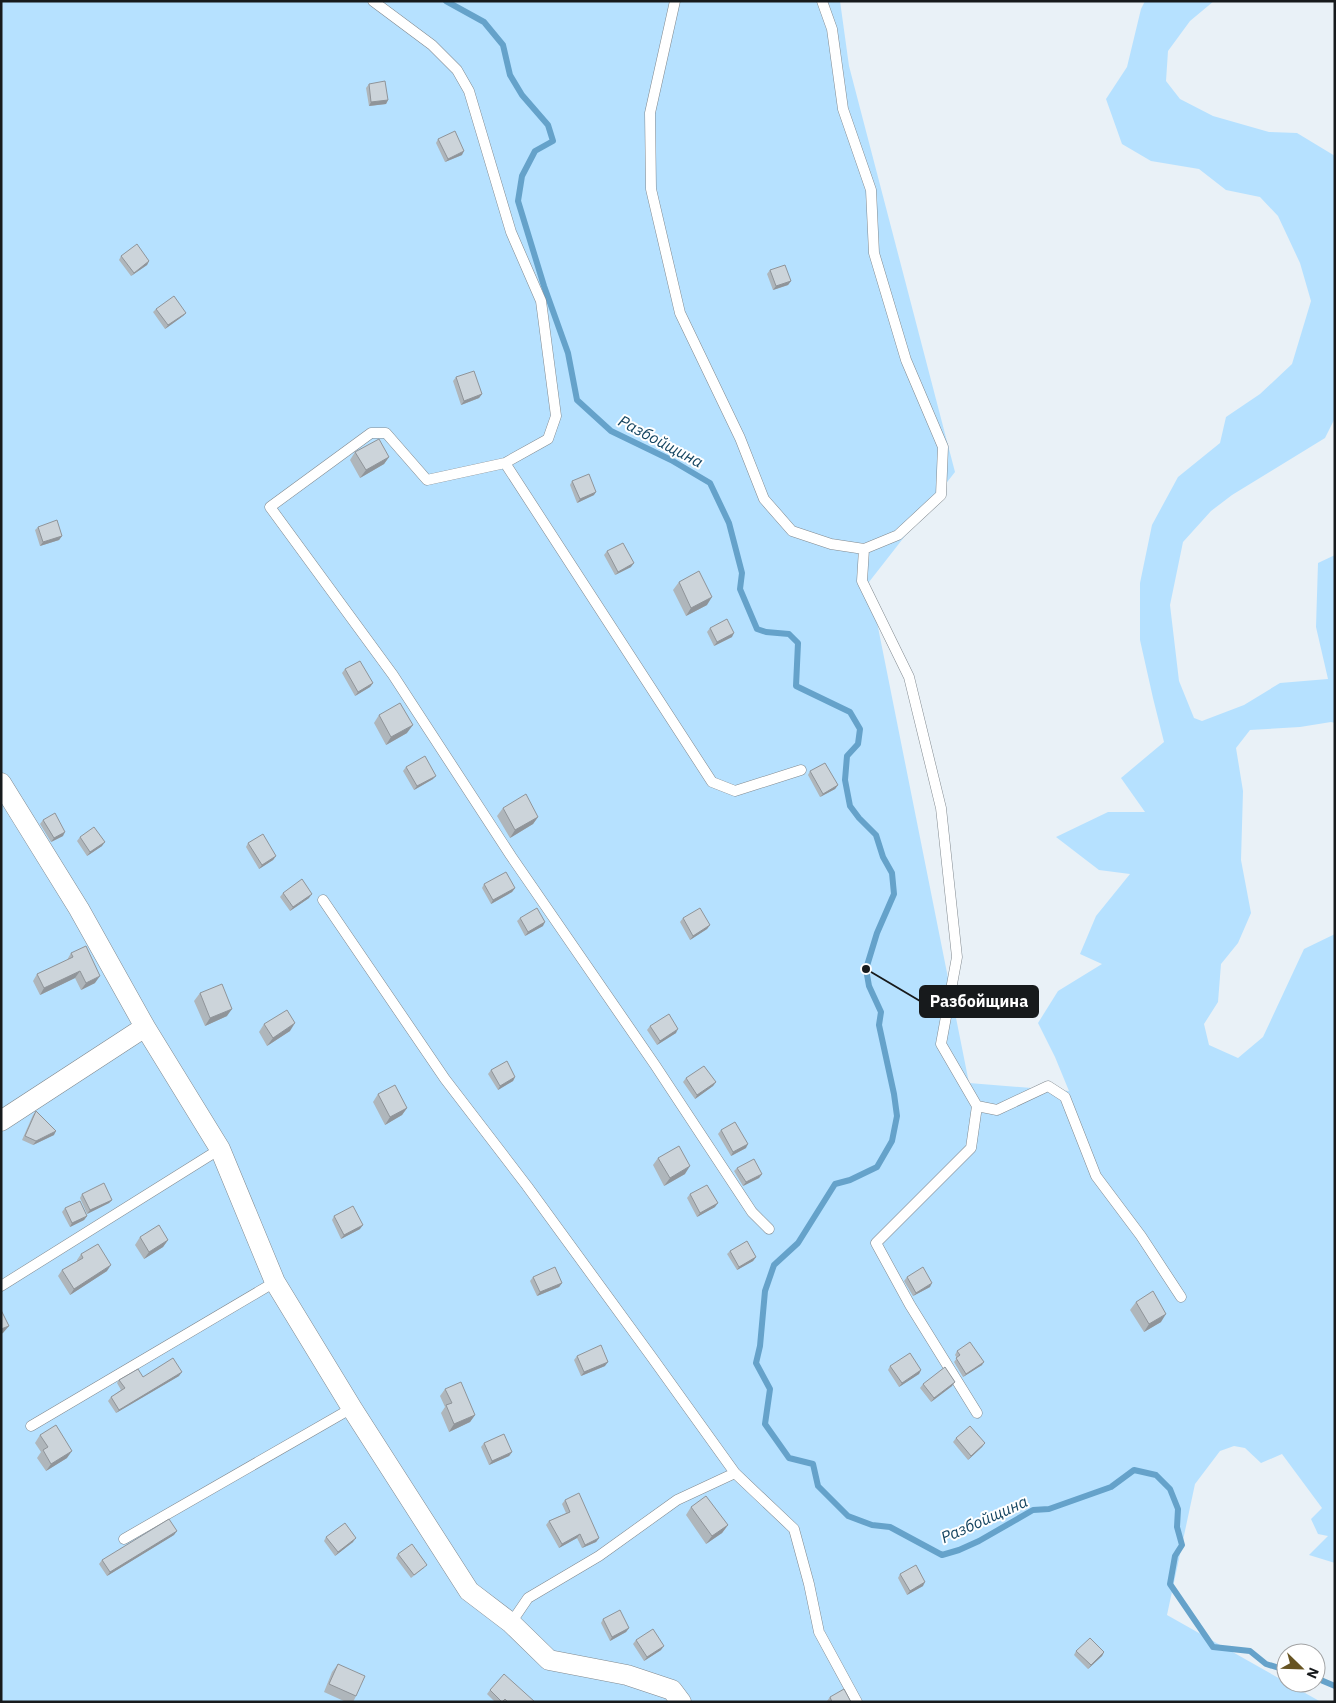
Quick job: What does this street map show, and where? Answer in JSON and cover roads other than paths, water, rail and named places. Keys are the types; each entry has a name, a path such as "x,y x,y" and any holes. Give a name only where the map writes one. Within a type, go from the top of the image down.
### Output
{"street":[{"path":"1,783 79,909 145,1026 220,1149 274,1282 469,1591 511,1623 549,1660 627,1675 672,1690 681,1702"},
{"path":"1,1121 145,1026"}],"lane":[{"path":"373,1 432,45 457,70 469,91 511,232 540,301 556,416 548,439 505,463 427,480 386,433 371,434 270,507 393,675 511,856 655,1065 752,1212 769,1228"},
{"path":"675,1 650,113 651,189 680,313 740,438 764,499 792,531 831,544 864,549 898,535 941,495 943,447 906,360 874,253 871,190 843,109 832,29 822,1"},
{"path":"505,463 712,782 735,791 801,770"},
{"path":"864,549 862,581 909,677 941,808 957,957 941,1044 977,1106 971,1148 876,1243 910,1305 977,1413"},
{"path":"323,900 445,1079 527,1186 735,1473 794,1528 819,1632 857,1702"},
{"path":"977,1106 997,1110 1048,1086 1065,1097 1096,1176 1141,1236 1181,1297"},
{"path":"1,1286 220,1149"},
{"path":"32,1426 274,1282"},
{"path":"124,1539 352,1408"},
{"path":"511,1623 528,1598 599,1556 677,1500 735,1473"}],"waterway":[{"name":"Разбойщина","path":"446,1 484,22 503,45 510,75 522,95 548,125 553,141 535,151 522,176 518,201 544,286 568,353 577,400 611,431 671,460 710,483 729,523 742,573 740,589 757,629 766,632 789,634 798,643 796,686 850,712 860,729 858,744 847,756 845,780 850,806 876,835 883,857 892,873 894,894 877,933 866,969 869,986 881,1012 879,1025 897,1116 892,1141 877,1167 850,1180 835,1184 798,1243 774,1265 765,1291 760,1346 756,1363 770,1389 765,1424 789,1458 813,1464 818,1486 848,1516 872,1525 890,1527 942,1555 979,1541 1033,1510 1049,1509 1111,1487 1134,1470 1156,1475 1170,1489 1178,1509 1177,1527 1182,1545 1175,1556 1170,1584 1213,1647 1250,1651 1266,1664 1276,1667"},
{"name":"Разбойщина","path":"1326,1682 1335,1686"}],"place":[{"name":"Разбойщина","path":"866,969"}]}
